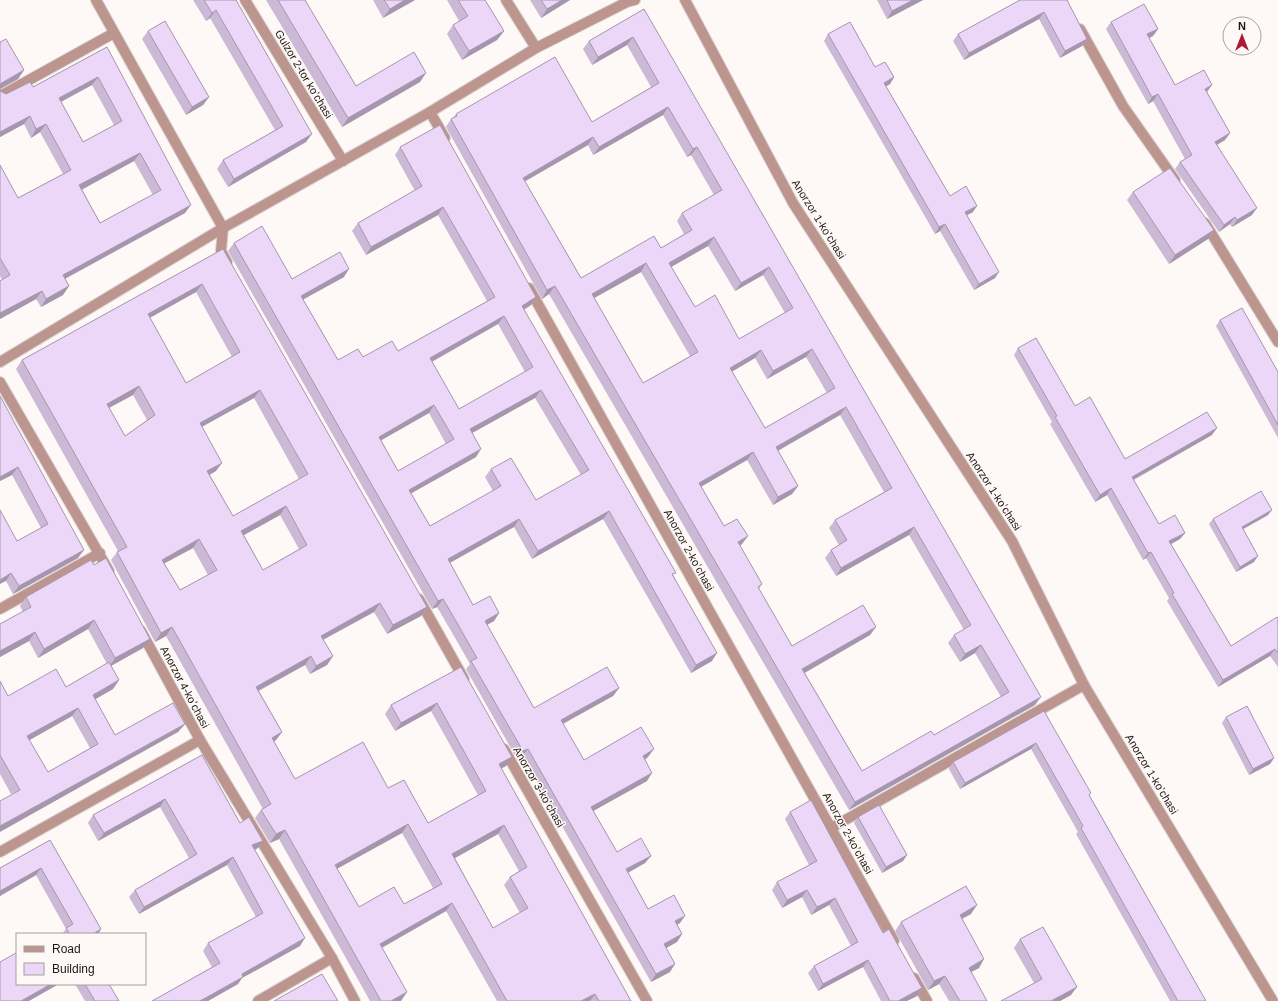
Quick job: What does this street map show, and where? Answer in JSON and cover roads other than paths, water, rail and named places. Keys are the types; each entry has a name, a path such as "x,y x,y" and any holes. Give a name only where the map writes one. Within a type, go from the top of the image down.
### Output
{"street":[{"path":"96,0 223,228 221,251 233,272"},
{"name":"Gulzor 2-tor koʼchasi","path":"245,0 343,161"},
{"path":"506,0 536,48"},
{"path":"0,362 223,228 430,112 536,48 627,2 635,0"},
{"name":"Аnorzor 1-koʼchasi","path":"685,0 793,203 1012,541 1084,685 1273,1001"},
{"path":"1075,20 1123,106 1181,188"},
{"path":"0,96 114,33"},
{"path":"430,112 449,146"},
{"path":"1198,214 1216,239 1278,342"},
{"name":"Аnorzor 2-koʼchasi","path":"523,278 900,953"},
{"path":"0,382 115,581"},
{"path":"0,609 100,553"},
{"path":"414,592 469,689"},
{"name":"Аnorzor 4-koʼchasi","path":"137,622 200,740 332,958 355,1001"},
{"path":"831,828 1084,685"},
{"name":"Аnorzor 3-koʼchasi","path":"497,737 647,1001"},
{"path":"0,852 200,740"},
{"path":"258,1001 332,958"},
{"path":"908,966 927,1001"}]}
